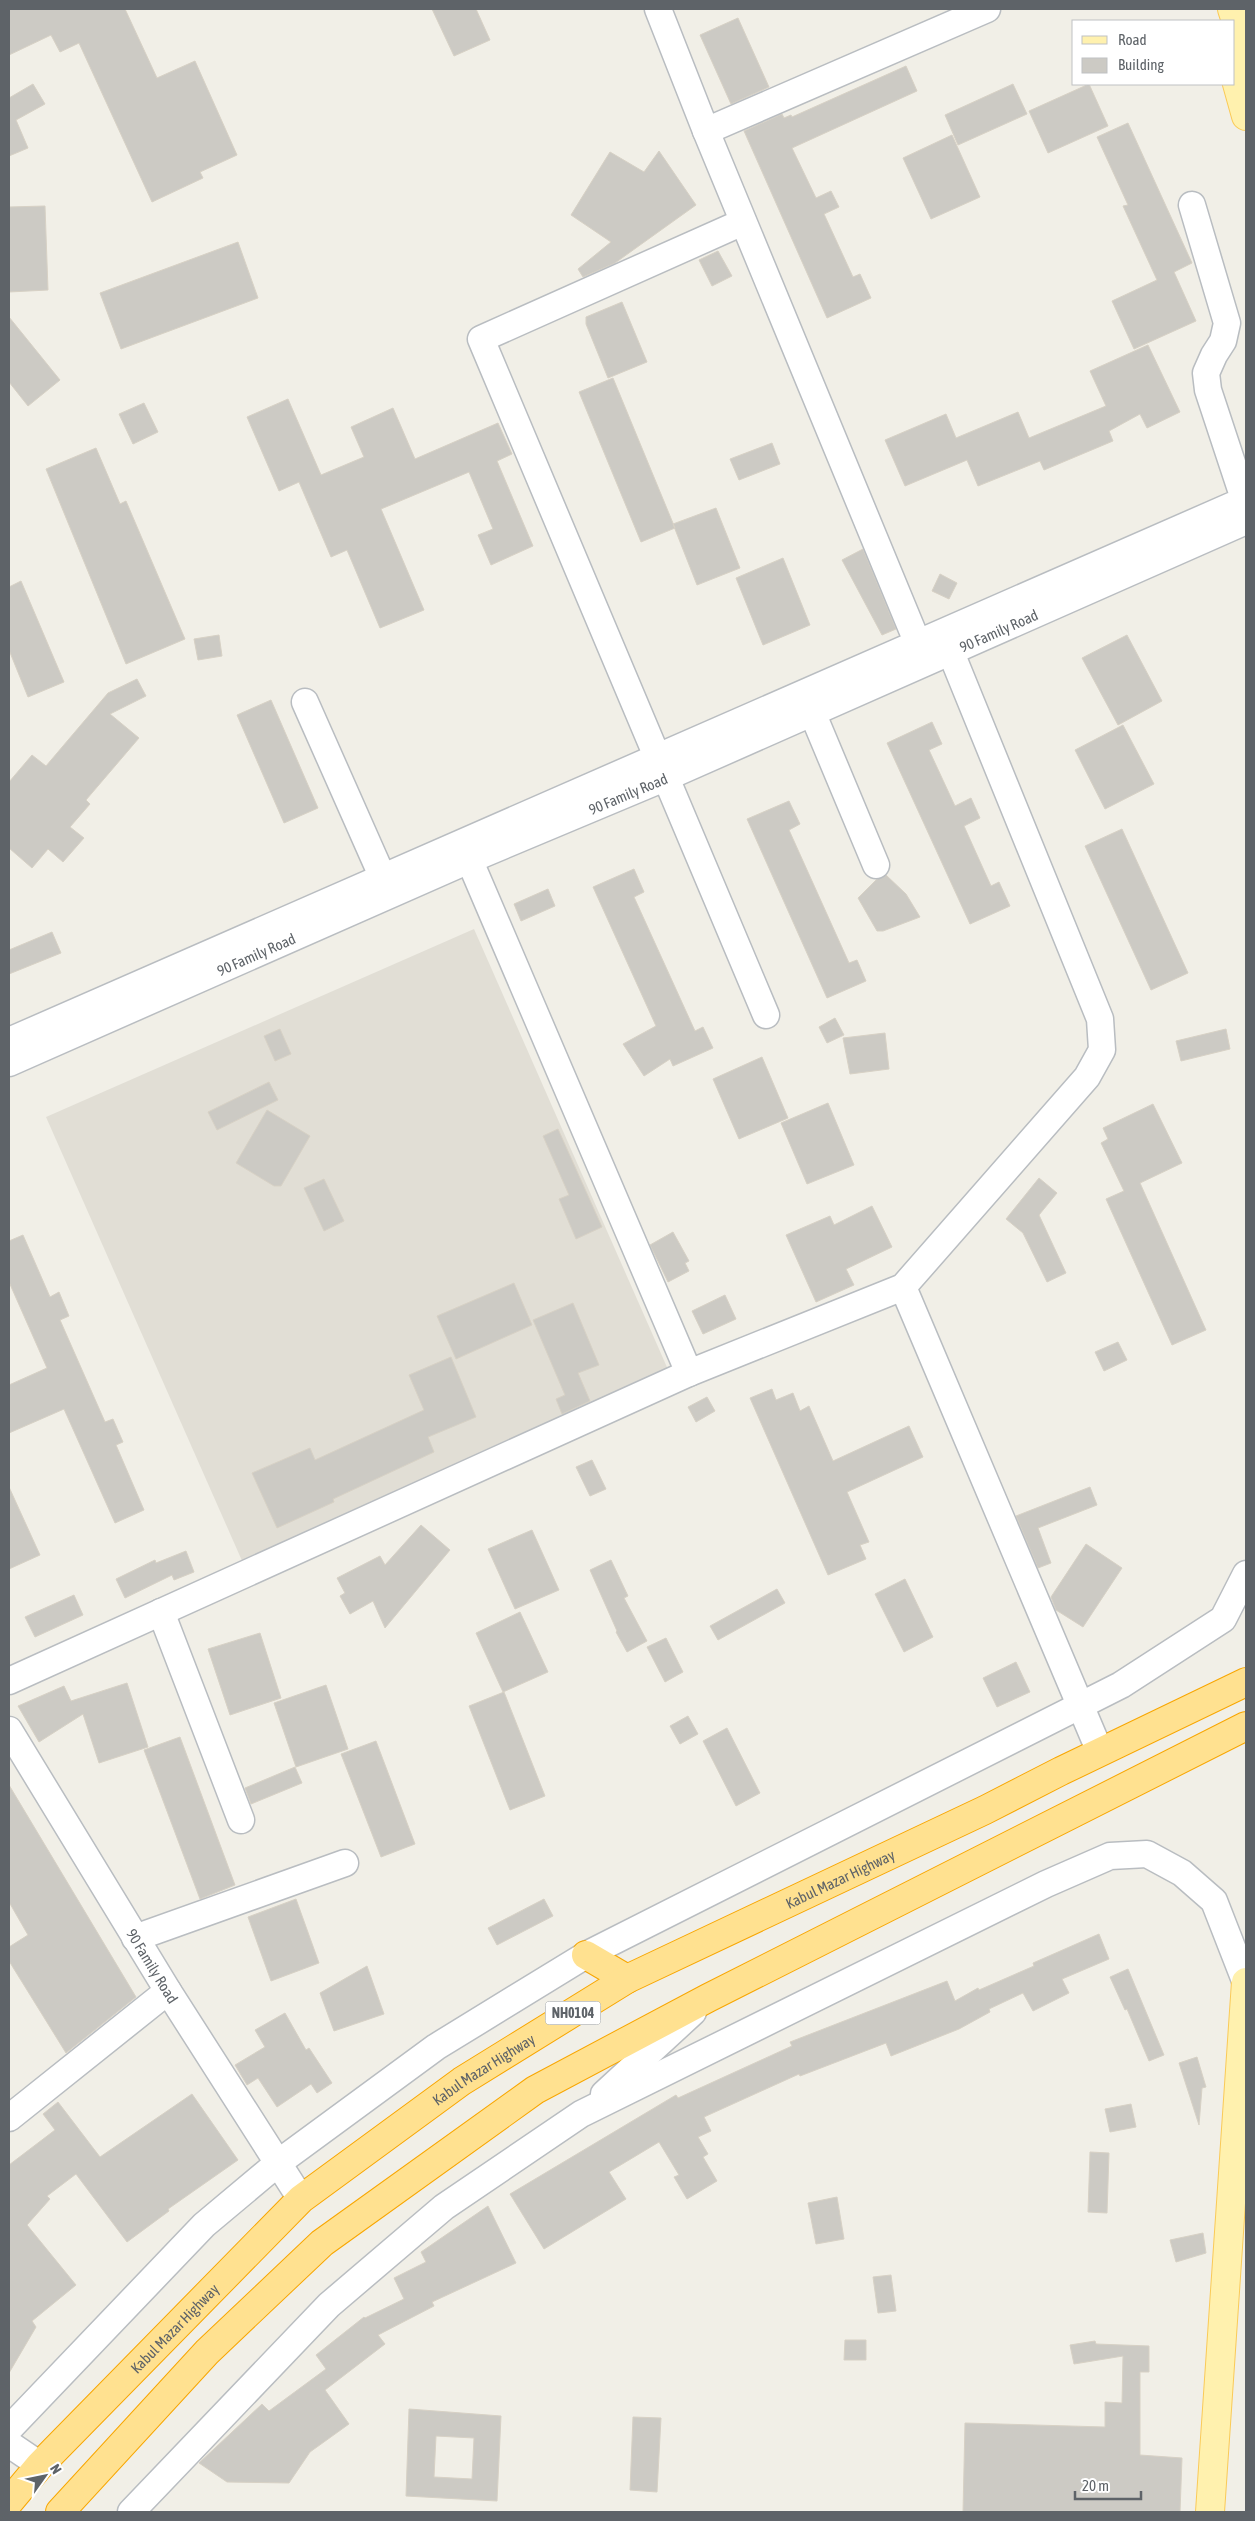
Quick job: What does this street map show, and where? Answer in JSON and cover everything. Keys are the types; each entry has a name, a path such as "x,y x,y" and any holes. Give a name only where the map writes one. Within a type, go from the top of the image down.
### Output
{"highway":[{"name":"Kabul Mazar Highway","path":"9,2502 40,2465 301,2199 462,2081 628,1979 985,1810 1246,1682"},
{"path":"60,2512 207,2352 322,2244 535,2090 708,1998 1246,1726"},
{"path":"586,1954 628,1979"}],"main road":[{"path":"1235,28 1246,52"},
{"path":"1235,76 1246,116"},
{"path":"1210,2512 1246,1982"}],"street":[{"path":"658,9 706,132 918,644"},
{"path":"706,132 988,9"},
{"path":"1192,205 1227,323 1223,341 1206,373 1208,390 1246,504"},
{"path":"744,222 481,339 766,1015"},
{"name":"90 Family Road","path":"9,1063 465,852 663,768 812,712 946,643 1232,506 1246,504"},
{"name":"90 Family Road","path":"663,768 918,644 946,643 1246,521"},
{"path":"9,1681 688,1373 903,1287 1087,1077 1102,1050 1100,1019 946,643"},
{"path":"305,702 383,878"},
{"path":"812,712 876,865"},
{"path":"465,852 688,1373"},
{"name":"90 Family Road","path":"9,1041 383,878 465,852"},
{"path":"903,1287 1100,1752"},
{"path":"9,2430 204,2225 278,2163 436,2047 586,1954 1121,1685 1223,1619 1246,1574"},
{"path":"161,1612 242,1820"},
{"name":"90 Family Road","path":"9,1730 135,1938 301,2199"},
{"path":"131,2512 329,2305 444,2207 581,2114 1046,1884 1110,1856 1147,1854 1182,1873 1214,1901 1246,1982"},
{"path":"135,1938 345,1863"},
{"path":"9,2117 168,1991"},
{"path":"581,2114 708,1998"},
{"path":"9,2444 40,2465"}],"shaded area":[{"path":"474,929 670,1374 243,1563 46,1117"}],"building":[{"path":"9,9 125,9 157,78 195,61 237,155 200,172 203,178 152,202 79,43 60,52 51,35 9,55"},
{"path":"432,9 476,9 490,40 454,56"},
{"path":"738,18 769,87 731,104 700,35"},
{"path":"906,66 917,91 792,148 816,198 831,191 839,207 824,214 853,277 860,274 871,298 827,318 744,131 782,114 784,118 791,115 792,117"},
{"path":"33,84 45,104 16,120 28,148 9,156 9,98"},
{"path":"1013,84 1027,114 958,145 945,115"},
{"path":"1089,85 1108,126 1048,153 1029,111"},
{"path":"1128,123 1192,263 1174,272 1196,321 1134,349 1112,301 1157,280 1123,206 1128,205 1097,137"},
{"path":"952,135 980,197 931,219 903,158"},
{"path":"659,151 696,205 615,263 583,277 578,269 611,242 571,215 610,152 644,172"},
{"path":"45,206 48,290 9,292 9,207"},
{"path":"238,242 258,298 121,349 100,293"},
{"path":"718,251 732,276 712,286 699,260"},
{"path":"622,302 647,362 608,378 586,324 586,317"},
{"path":"9,317 60,380 28,406 9,382"},
{"path":"1148,345 1180,412 1147,428 1140,414 1109,431 1113,441 1044,470 1040,461 978,486 967,460 905,486 885,440 946,414 956,438 1018,412 1029,438 1106,406 1090,371"},
{"path":"613,378 675,528 641,542 579,392"},
{"path":"288,399 321,475 364,457 351,427 393,408 415,459 498,423 512,454 497,461 533,546 491,565 478,535 493,529 469,472 381,509 424,610 380,628 347,550 331,557 299,482 279,491 247,417"},
{"path":"144,403 158,432 133,444 119,414"},
{"path":"772,443 780,464 739,480 730,459"},
{"path":"96,448 120,504 126,501 185,639 126,664 46,469"},
{"path":"716,508 740,568 697,585 673,524"},
{"path":"863,549 896,629 882,635 842,560"},
{"path":"783,558 810,625 763,645 736,578"},
{"path":"940,574 957,583 949,599 932,591"},
{"path":"21,581 64,682 28,697 9,650 9,587"},
{"path":"219,635 222,656 198,660 194,639"},
{"path":"1127,635 1162,701 1118,725 1082,658"},
{"path":"137,679 146,696 110,714 139,738 86,800 90,804 70,827 84,838 63,862 48,849 32,868 9,848 9,782 32,755 46,766 108,693"},
{"path":"271,700 318,808 284,823 237,715"},
{"path":"932,722 942,744 929,750 955,806 971,798 980,818 964,826 991,886 999,882 1010,906 970,924 887,743"},
{"path":"1123,725 1154,784 1105,809 1075,750"},
{"path":"789,801 800,824 789,830 849,963 857,960 866,981 827,998 747,819"},
{"path":"1122,829 1188,973 1151,990 1085,846"},
{"path":"634,869 644,892 634,897 695,1031 703,1027 713,1048 673,1066 670,1059 644,1076 623,1044 656,1026 593,887"},
{"path":"886,875 906,894 920,917 883,931 877,931 858,898 876,880"},
{"path":"548,889 555,906 521,921 514,904"},
{"path":"52,932 61,953 9,974 9,950"},
{"path":"835,1018 844,1035 827,1043 819,1027"},
{"path":"280,1029 291,1054 275,1061 264,1036"},
{"path":"1226,1029 1230,1049 1181,1061 1176,1041"},
{"path":"885,1033 889,1069 850,1074 843,1038"},
{"path":"762,1057 788,1118 739,1139 713,1079"},
{"path":"269,1082 278,1100 217,1130 208,1112"},
{"path":"828,1103 854,1165 807,1184 781,1123"},
{"path":"1153,1104 1182,1163 1140,1183 1206,1330 1172,1345 1106,1199 1124,1191 1101,1143 1108,1139 1103,1128"},
{"path":"267,1110 310,1136 281,1186 274,1186 236,1163"},
{"path":"558,1129 602,1227 576,1239 559,1199 569,1195 543,1136"},
{"path":"1039,1178 1057,1193 1039,1215 1066,1273 1047,1282 1023,1233 1006,1219"},
{"path":"324,1179 344,1221 324,1231 304,1188"},
{"path":"872,1206 892,1247 846,1269 854,1285 816,1302 786,1235 830,1216 834,1225"},
{"path":"673,1232 689,1261 685,1263 689,1271 668,1282 650,1245"},
{"path":"23,1235 50,1297 59,1292 69,1316 60,1320 105,1422 113,1419 123,1442 116,1445 144,1510 115,1523 64,1409 9,1433 9,1385 47,1368 9,1282 9,1241"},
{"path":"514,1283 532,1325 456,1359 437,1316"},
{"path":"725,1295 736,1319 703,1334 692,1311"},
{"path":"573,1303 599,1365 578,1373 590,1401 562,1414 556,1399 565,1395 533,1320"},
{"path":"1118,1342 1127,1360 1104,1371 1095,1352"},
{"path":"451,1357 476,1417 428,1437 434,1452 333,1499 334,1502 277,1528 252,1473 310,1448 315,1460 424,1410 409,1375"},
{"path":"772,1389 776,1400 793,1393 800,1411 809,1406 833,1461 909,1426 923,1457 847,1492 869,1542 860,1545 866,1559 828,1575 750,1398"},
{"path":"707,1397 715,1411 696,1422 688,1407"},
{"path":"592,1460 606,1489 590,1496 576,1467"},
{"path":"9,1487 40,1555 9,1569"},
{"path":"1090,1487 1097,1505 1038,1528 1051,1563 1038,1568 1016,1516"},
{"path":"421,1525 450,1550 385,1628 373,1601 350,1614 340,1596 345,1593 337,1578 380,1556 385,1565"},
{"path":"532,1530 559,1590 515,1609 488,1549"},
{"path":"1086,1544 1122,1568 1083,1627 1056,1610 1051,1597"},
{"path":"186,1551 194,1572 174,1580 172,1575 125,1598 116,1579 155,1560 156,1563"},
{"path":"611,1560 628,1596 624,1598 647,1641 627,1652 616,1632 590,1570"},
{"path":"905,1579 933,1637 904,1652 875,1594"},
{"path":"777,1589 785,1603 718,1640 710,1626"},
{"path":"74,1595 83,1615 35,1637 25,1617"},
{"path":"520,1612 548,1672 503,1692 476,1633"},
{"path":"260,1633 281,1698 230,1715 208,1649"},
{"path":"666,1638 683,1672 665,1682 647,1647"},
{"path":"1016,1662 1030,1692 997,1707 983,1678"},
{"path":"127,1683 148,1747 99,1763 83,1714 39,1742 18,1706 64,1686 71,1701"},
{"path":"326,1685 348,1749 296,1767 274,1703"},
{"path":"504,1692 545,1796 510,1810 469,1706"},
{"path":"688,1716 698,1734 680,1744 670,1726"},
{"path":"727,1728 760,1793 736,1806 703,1741"},
{"path":"180,1737 235,1885 200,1899 144,1750"},
{"path":"376,1741 415,1844 381,1857 341,1754"},
{"path":"295,1767 302,1783 251,1804 245,1788"},
{"path":"9,1785 136,1997 66,2053 9,1961 9,1947 28,1935 9,1902"},
{"path":"296,1899 319,1963 271,1981 248,1917"},
{"path":"544,1899 553,1916 497,1945 488,1928"},
{"path":"1099,1934 1109,1959 1062,1979 1069,1993 1033,2011 1023,1993 989,2009 990,2012 959,2029 891,2056 886,2043 800,2076 799,2074 704,2117 711,2131 698,2137 708,2154 703,2157 717,2181 687,2199 674,2177 679,2175 659,2142 609,2172 626,2199 544,2249 510,2194 676,2095 678,2098 792,2046 790,2042 947,1981 955,2001 978,1988 979,1990 1034,1966 1033,1963"},
{"path":"367,1966 384,2014 334,2031 320,1993"},
{"path":"1128,1969 1164,2055 1149,2061 1127,2009 1125,2010 1110,1977"},
{"path":"285,2013 306,2050 309,2048 332,2083 317,2093 311,2084 277,2107 258,2078 247,2085 235,2065 265,2047 255,2030"},
{"path":"1197,2057 1206,2087 1202,2088 1199,2125 1179,2063"},
{"path":"192,2094 238,2160 168,2209 169,2211 127,2242 76,2174 47,2196 50,2199 27,2225 76,2285 32,2321 36,2327 9,2373 9,2165 55,2130 43,2114 58,2102 100,2157"},
{"path":"1131,2104 1136,2127 1110,2132 1105,2109"},
{"path":"1090,2152 1109,2153 1107,2213 1088,2212"},
{"path":"837,2197 844,2239 816,2244 808,2203"},
{"path":"488,2206 516,2263 432,2302 434,2306 378,2335 385,2344 325,2390 349,2424 310,2452 289,2483 227,2482 199,2463 262,2404 269,2411 326,2369 316,2355 364,2317 404,2299 394,2278 426,2262 421,2252"},
{"path":"1203,2233 1206,2253 1176,2262 1170,2240"},
{"path":"891,2275 896,2311 878,2313 873,2277"},
{"path":"845,2340 866,2340 866,2360 844,2360"},
{"path":"1095,2341 1096,2344 1149,2346 1149,2372 1140,2372 1140,2455 1182,2458 1180,2512 963,2512 965,2423 1105,2427 1105,2402 1122,2403 1123,2356 1074,2364 1070,2345"},
{"path":"409,2409 501,2416 497,2501 406,2496","holes":["436,2436 474,2438 472,2479 434,2477"]},
{"path":"633,2417 661,2418 657,2492 630,2490"}]}
